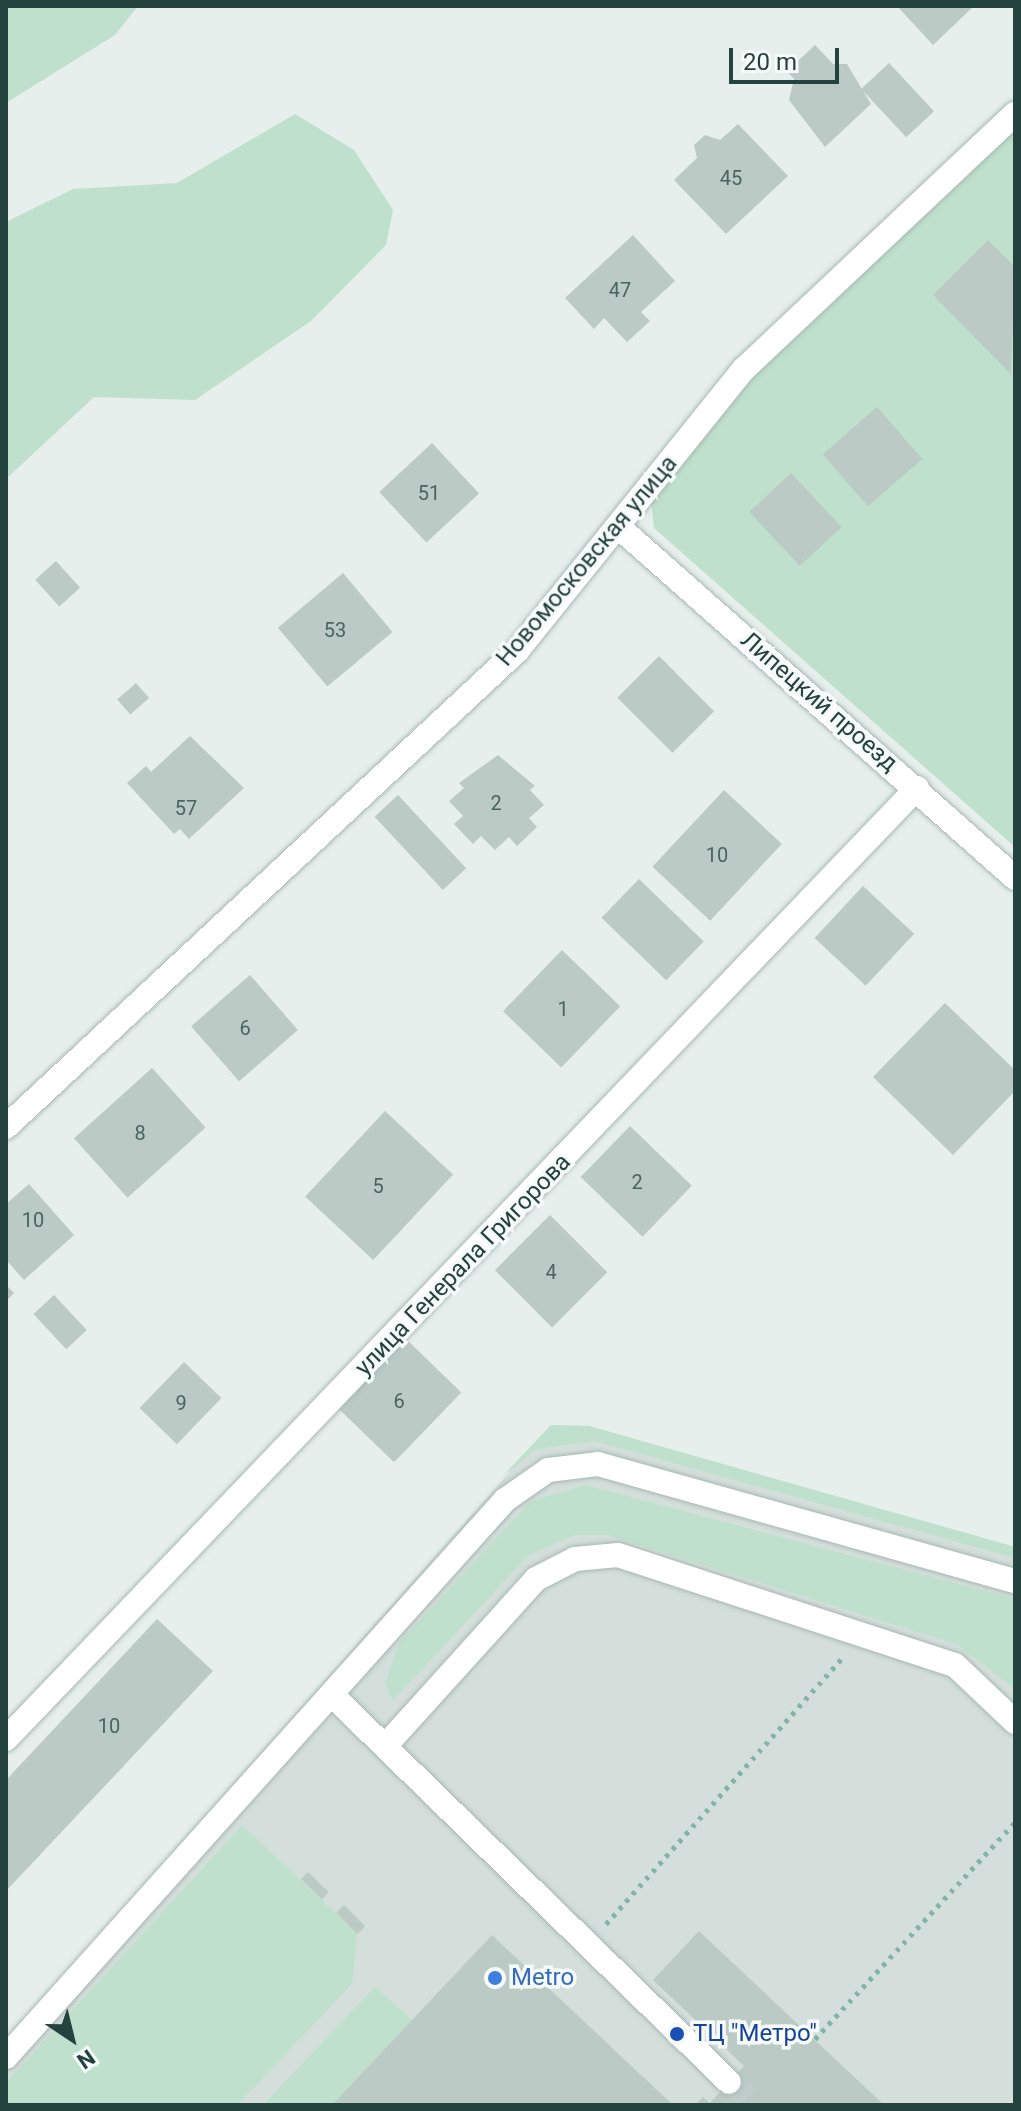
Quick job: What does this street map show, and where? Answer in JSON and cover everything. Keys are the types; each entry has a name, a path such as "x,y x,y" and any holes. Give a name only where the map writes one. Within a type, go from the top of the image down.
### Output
{"street":[{"name":"Новомосковская улица","path":"6,1127 517,651 621,529 744,369 1015,114"},
{"name":"Липецкий проезд","path":"621,529 1015,878"},
{"name":"улица Генерала Григорова","path":"6,1739 917,788"},
{"path":"6,2057 505,1500 548,1470 598,1464 1015,1581"},
{"path":"387,1744 536,1579 575,1559 618,1555 955,1665 1015,1722"},
{"path":"332,1695 387,1744 591,1942 729,2082"}],"path":[{"path":"591,1942 863,1635"},
{"path":"815,2039 1015,1822"}],"shaded area":[{"path":"551,1425 589,1426 1015,1547 1015,2105 6,2105 6,2040"}],"green space":[{"path":"6,6 138,6 115,35 6,103"},
{"path":"295,114 354,150 393,210 386,245 311,321 195,400 94,397 6,479 6,222 73,189 177,183"},
{"path":"1015,129 1015,847 654,528 651,501 723,401"},
{"path":"551,1425 589,1426 1015,1547 1015,1558 594,1441 536,1449 501,1478"},
{"path":"585,1485 1015,1599 1015,1689 956,1644 608,1535 575,1535 529,1555 393,1700 385,1683 399,1643 530,1502"},
{"path":"242,1825 357,1933 352,1984 237,2105 6,2105 6,2083"},
{"path":"375,1987 412,2020 332,2105 263,2105"}],"building":[{"path":"897,6 974,6 933,45"},
{"path":"815,45 833,64 847,64 871,104 825,147 789,100 794,79 787,71"},
{"path":"889,63 934,111 906,137 861,89"},
{"path":"738,124 788,176 726,234 674,180 697,158 694,145 705,135 720,140"},
{"path":"633,235 675,281 641,312 650,321 627,342 604,318 594,329 565,298"},
{"path":"988,240 1015,267 1011,374 933,295"},
{"path":"877,407 922,459 868,506 823,454"},
{"path":"432,443 479,493 426,543 379,492"},
{"path":"791,473 841,527 800,566 749,512"},
{"path":"56,561 80,588 59,606 35,580"},
{"path":"343,573 392,632 327,687 278,628"},
{"path":"659,656 714,711 672,753 617,698"},
{"path":"136,683 149,698 130,714 117,699"},
{"path":"190,736 244,788 189,839 180,829 174,834 127,783 146,766 151,772"},
{"path":"498,755 535,786 530,790 544,805 529,818 537,827 517,846 509,837 495,850 481,836 473,844 454,824 463,816 449,801 464,788 459,783"},
{"path":"724,790 782,844 710,921 652,867"},
{"path":"398,795 466,868 443,890 375,817"},
{"path":"639,879 704,942 666,980 601,918"},
{"path":"863,886 914,934 866,986 815,938"},
{"path":"562,950 620,1006 561,1067 503,1011"},
{"path":"250,975 298,1030 239,1081 191,1026"},
{"path":"945,1003 1015,1070 1015,1091 953,1155 873,1077"},
{"path":"152,1068 206,1127 128,1198 74,1138"},
{"path":"385,1111 453,1174 373,1260 305,1197"},
{"path":"630,1126 692,1186 643,1237 581,1177"},
{"path":"29,1184 74,1235 24,1280 6,1260 6,1204"},
{"path":"550,1215 607,1272 552,1327 495,1270"},
{"path":"6,1285 14,1293 6,1301"},
{"path":"54,1295 87,1330 66,1349 34,1314"},
{"path":"406,1339 461,1392 394,1462 339,1409"},
{"path":"184,1362 221,1398 177,1444 140,1408"},
{"path":"157,1619 213,1671 6,1891 6,1780"},
{"path":"308,1872 329,1892 322,1899 301,1879"},
{"path":"344,1905 365,1926 357,1934 336,1913"},
{"path":"699,1931 884,2105 695,2105 703,2097 710,2103 744,2066 653,1980"},
{"name":"Metro","path":"492,1935 673,2105 332,2105"}],"tunnel":[{"path":"729,2082 756,2105"}],"place":[{"name":"Metro","path":"495,1978"},
{"name":"ТЦ \"Метро\"","path":"677,2034"}]}
